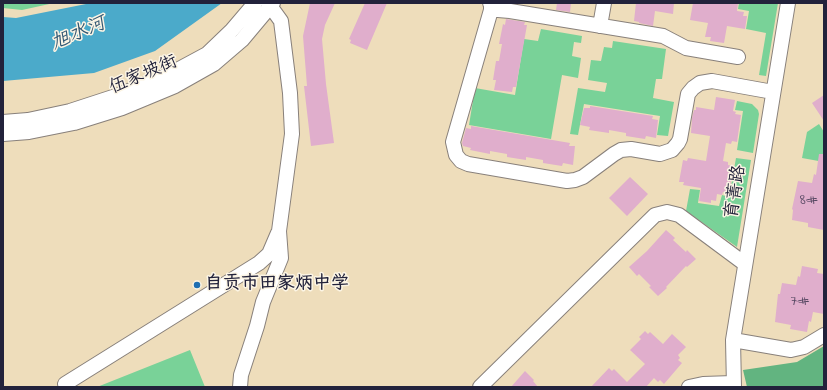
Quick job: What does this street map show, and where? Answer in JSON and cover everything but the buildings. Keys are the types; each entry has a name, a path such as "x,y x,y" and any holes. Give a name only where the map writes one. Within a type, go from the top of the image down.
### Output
{"street":[{"name":"伍家坡街","path":"3,122 28,120 70,111 119,95 168,75 207,54 232,30 255,3"},
{"path":"491,3 498,10 504,12"},
{"path":"491,3 487,26 453,142 456,155 461,161 472,165 567,181 575,180 583,177 621,150 631,149 660,154 672,150 678,143 681,136 688,94 700,83 712,81 773,92"},
{"path":"600,26 604,3"},
{"name":"育菁路","path":"733,385 733,340 744,264 788,3"},
{"name":"伍家坡街","path":"3,134 29,132 74,123 122,108 175,86 214,64 242,40 271,4"},
{"path":"240,387 241,376 263,302 281,258 279,231 292,134 290,92 281,21 271,4"},
{"path":"487,26 495,15 510,11 663,36 686,48 738,57"},
{"path":"480,387 655,216 667,212 679,215 744,264"},
{"path":"65,384 259,263 269,254 279,231"},
{"path":"733,340 791,350 804,347 824,335"},
{"path":"690,387 703,384 733,385"}],"green space":[{"path":"3,3 54,3 22,10 3,8"},
{"path":"739,3 778,3 766,76 759,75 766,33 746,29 749,11 738,9"},
{"path":"541,29 582,36 581,43 574,42 572,56 581,58 578,78 562,75 551,139 469,125 475,88 515,95 524,39 538,41"},
{"path":"613,41 666,49 662,79 656,79 653,98 674,102 668,136 657,135 660,116 584,104 578,135 570,134 578,88 605,92 607,83 588,80 591,60 601,61 604,47 612,48"},
{"path":"737,101 752,104 758,110 759,114 753,153 737,150 743,111 735,110"},
{"path":"819,124 824,132 824,162 802,158 807,132"},
{"path":"736,158 751,160 737,247 686,211 690,189 700,190 698,203 719,206 722,195 729,197"},
{"path":"824,346 824,387 747,387 743,370 797,362"},
{"path":"190,350 205,387 97,387"}],"water":[{"name":"旭水河","path":"91,3 222,3 155,51 94,73 3,81 3,17 16,18"}],"place":[{"name":"自贡市田家炳中学","path":"197,285"}]}
